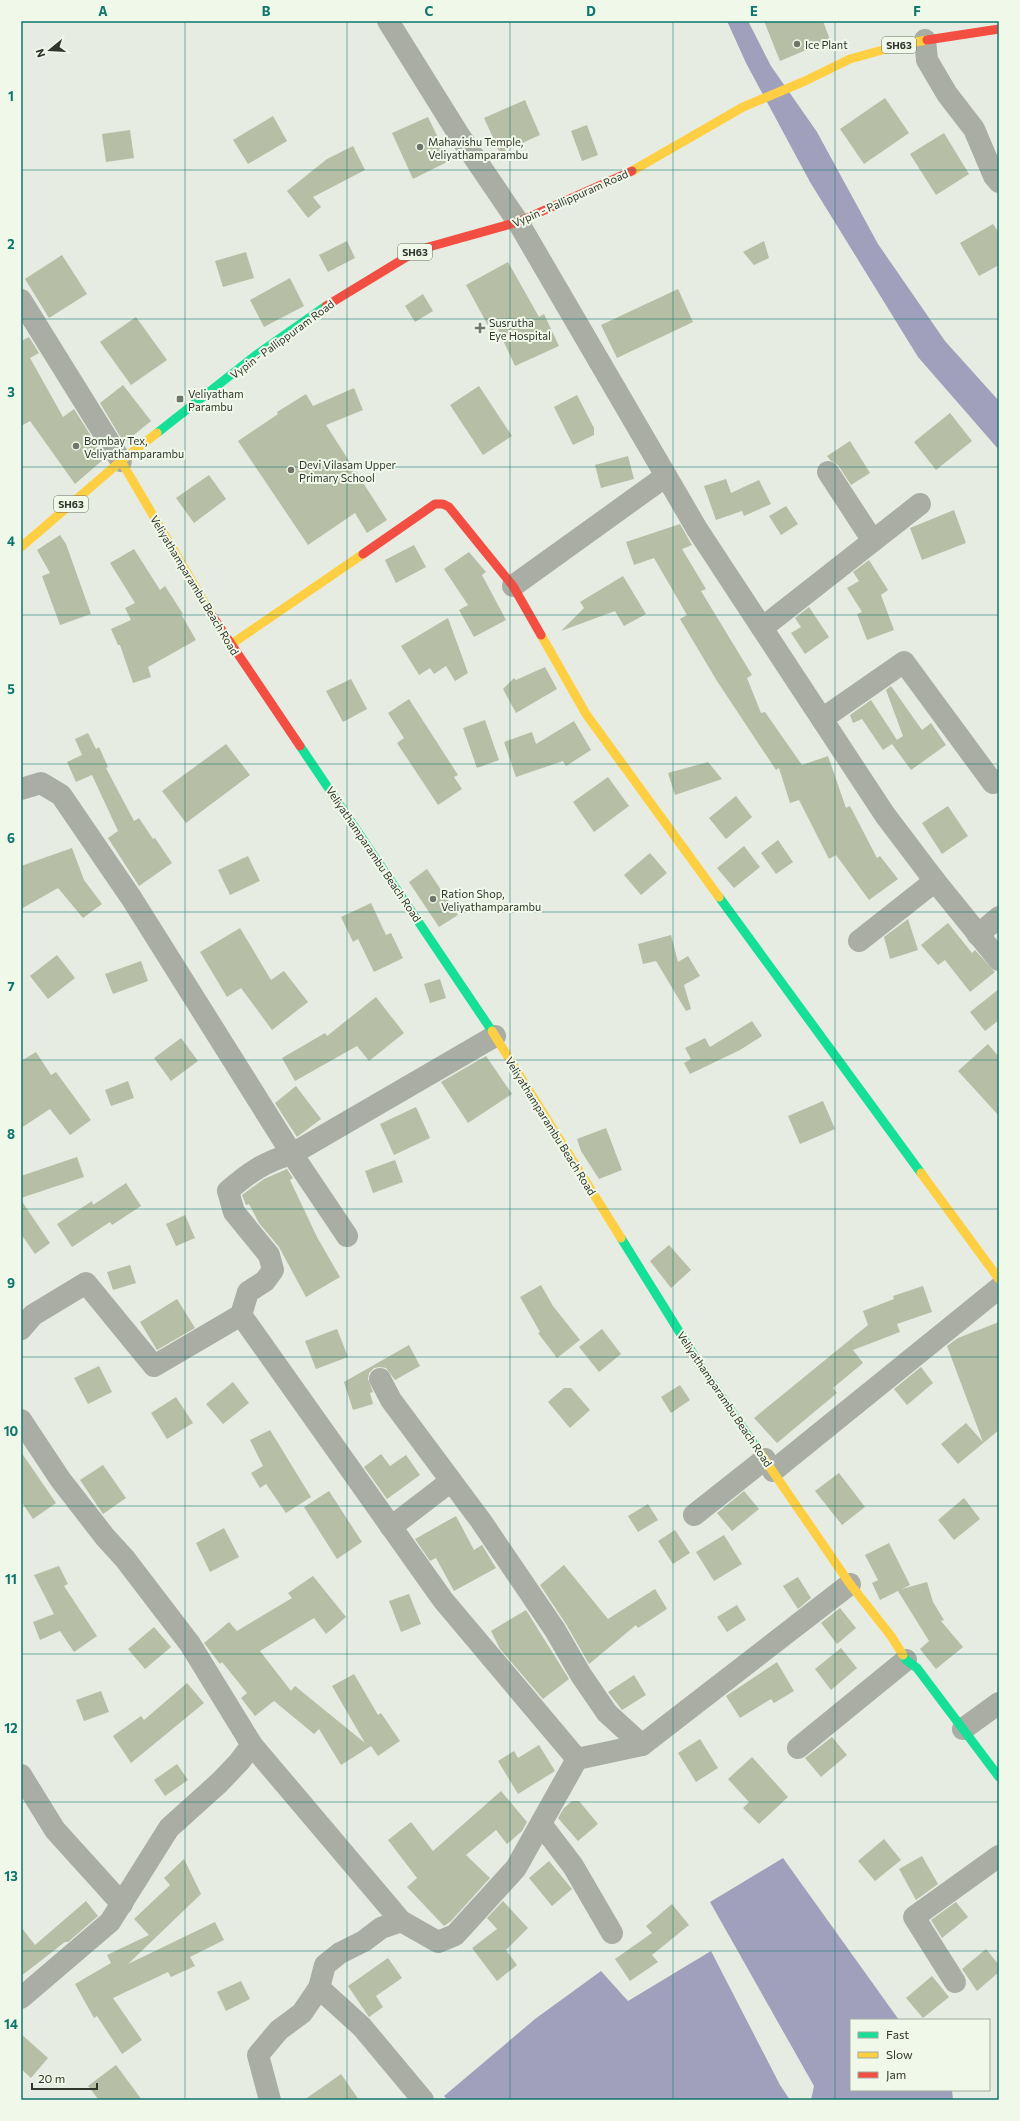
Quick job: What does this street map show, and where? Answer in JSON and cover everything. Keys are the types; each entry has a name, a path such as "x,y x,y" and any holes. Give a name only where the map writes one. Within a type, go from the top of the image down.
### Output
{"main road":[{"name":"Vypin - Pallippuram Road","path":"21,546 121,461 256,355 336,299 418,250 518,222 636,169 743,107 805,81 850,59 904,44 999,29"},
{"name":"Veliyathamparambu Beach Road","path":"121,461 230,644 473,1000 700,1365 850,1584 891,1636 906,1660 917,1668 999,1777"},
{"path":"230,644 435,504 443,504 449,507 512,586 586,714 999,1280"}],"street":[{"path":"388,21 459,135 518,222 697,529 885,815 934,881 999,960"},
{"path":"925,40 927,60 947,94 974,129 994,176 999,182"},
{"path":"21,300 121,461"},
{"path":"828,472 873,541"},
{"path":"512,586 666,476"},
{"path":"762,628 920,504"},
{"path":"822,719 904,662 993,783 999,780"},
{"path":"21,789 41,783 61,795 132,899 292,1154 347,1236"},
{"path":"859,941 934,881"},
{"path":"978,935 999,917"},
{"path":"21,1329 34,1315 86,1283 154,1366 241,1315 248,1292 265,1281 273,1270 268,1255 234,1212 228,1191 246,1175 273,1159 292,1154 495,1036"},
{"path":"694,1515 769,1465 999,1288"},
{"path":"241,1315 443,1600 577,1759"},
{"path":"380,1379 391,1400 482,1521 555,1630 581,1675 607,1713 642,1744"},
{"path":"21,1420 60,1479 105,1537 125,1559 190,1644 252,1745 401,1921 438,1942 455,1935 516,1868 577,1759 642,1744 850,1584"},
{"path":"391,1527 452,1481"},
{"path":"798,1748 906,1660"},
{"path":"963,1729 999,1703"},
{"path":"21,1998 110,1922 170,1828 225,1777 252,1745"},
{"path":"21,1776 56,1830 122,1904"},
{"path":"541,1824 573,1866 612,1932"},
{"path":"955,1982 914,1916 999,1856"},
{"path":"270,2100 258,2055 279,2030 302,2013 319,1988 325,1964 364,1941 381,1928 401,1921"},
{"path":"319,1988 362,2027 423,2100"}],"water":[{"path":"727,21 748,21 771,66 817,132 878,244 945,341 999,401 999,450 918,357 810,182 746,63"},
{"path":"783,1858 898,2019 850,2019 850,2091 952,2091 953,2100 811,2100 814,2086 710,1902"},
{"path":"711,1951 780,2085 790,2100 448,2100 444,2096 535,2019 601,1971 628,2001"}],"building":[{"name":"Ice Plant","path":"764,21 823,21 830,40 780,61"},
{"path":"885,98 909,133 864,164 840,129"},
{"path":"525,100 540,135 500,153 484,118"},
{"path":"273,116 287,141 248,164 233,140"},
{"name":"Mahavishu Temple, Veliyathamparambu","path":"428,117 449,161 413,179 392,133"},
{"path":"587,125 598,155 582,161 571,131"},
{"path":"130,130 134,158 106,162 102,134"},
{"path":"944,133 969,174 936,195 910,154"},
{"path":"353,146 365,170 313,197 321,207 308,218 287,191 327,159"},
{"path":"993,224 999,233 999,265 979,276 960,243"},
{"path":"347,241 355,258 328,272 319,255"},
{"path":"764,241 769,258 754,265 743,252"},
{"path":"246,252 254,278 223,287 215,261"},
{"path":"62,255 87,294 49,318 25,279"},
{"path":"508,262 539,317 544,314 559,346 515,366 497,327 491,331 466,285"},
{"path":"290,278 304,306 264,327 250,300"},
{"path":"678,289 693,322 617,358 601,325"},
{"path":"423,294 433,311 415,322 405,306"},
{"path":"136,317 167,360 131,385 100,342"},
{"path":"29,337 39,353 30,358 63,417 74,409 105,458 75,484 30,421 21,426 21,341"},
{"path":"123,385 151,421 124,443 100,403"},
{"path":"479,386 512,436 483,455 450,405"},
{"path":"354,388 363,410 326,425 387,520 367,533 355,513 308,545 238,441 278,414 277,412 306,394 313,406"},
{"path":"577,395 594,428 594,435 573,445 554,407"},
{"path":"950,413 972,441 936,470 914,442"},
{"path":"850,441 870,473 851,485 838,465 827,456"},
{"path":"628,456 634,479 601,488 595,465"},
{"path":"209,475 226,499 194,523 176,498"},
{"path":"726,479 731,493 759,480 771,504 744,516 742,511 716,520 704,486"},
{"path":"786,506 798,524 781,535 769,516"},
{"path":"954,510 966,543 922,560 910,528"},
{"path":"680,524 692,545 682,549 706,589 701,591 752,675 747,678 761,713 765,712 802,765 828,756 846,808 850,806 877,858 880,856 898,879 869,900 836,855 829,859 799,800 790,803 779,768 776,770 717,681 680,619 687,615 654,558 634,565 626,542"},
{"path":"60,535 66,544 91,614 60,625 42,576 50,573 37,550"},
{"path":"414,545 426,567 396,583 385,560"},
{"path":"134,549 160,590 165,586 183,614 181,614 196,640 148,667 151,677 133,683 120,645 118,645 111,629 131,620 125,608 135,603 110,563"},
{"path":"469,552 486,572 482,575 506,620 474,637 459,610 468,605 444,569"},
{"path":"869,560 888,590 881,595 894,630 867,640 857,614 862,612 847,588 859,581 853,572"},
{"path":"623,576 646,614 624,626 615,611 561,631 584,608 580,602"},
{"path":"809,607 829,637 805,654 791,633 801,627 795,618"},
{"path":"448,618 468,673 455,681 446,666 434,674 430,668 419,675 401,646"},
{"path":"545,667 557,689 516,713 503,689 514,678 516,680"},
{"path":"351,679 367,709 343,722 326,691"},
{"path":"891,686 922,730 931,723 946,745 911,770 892,744 883,750 862,719 853,723 850,715 871,700 897,740 903,736 886,690"},
{"path":"409,699 458,775 454,777 462,789 438,805 397,743 404,738 388,713"},
{"path":"485,720 499,760 477,768 463,728"},
{"path":"574,721 591,750 566,766 563,761 516,777 504,742 532,732 536,744"},
{"path":"88,733 96,749 99,747 108,767 106,768 134,821 139,818 172,863 139,886 108,838 118,831 92,775 76,782 67,762 82,755 75,739"},
{"path":"226,744 250,775 186,823 162,791"},
{"path":"708,762 722,779 675,795 668,773"},
{"path":"608,777 629,806 594,832 573,802"},
{"path":"736,796 752,817 726,839 709,818"},
{"path":"948,806 968,836 942,854 922,823"},
{"path":"778,840 793,862 776,874 761,853"},
{"path":"744,846 760,867 734,888 717,868"},
{"path":"72,848 84,880 102,904 83,918 58,888 21,909 21,866"},
{"path":"650,853 667,873 641,895 624,875"},
{"path":"248,856 260,881 230,895 218,870"},
{"name":"Ration Shop, Veliyathamparambu","path":"427,869 458,915 439,927 409,882"},
{"path":"371,903 386,935 391,933 403,958 374,972 358,939 353,942 341,917"},
{"path":"908,919 918,950 890,959 884,937"},
{"path":"948,923 972,953 975,950 995,972 970,992 945,960 938,965 921,945"},
{"path":"240,928 271,980 284,971 308,1002 272,1030 241,988 227,997 200,952"},
{"path":"671,935 678,962 688,956 700,976 684,985 691,1009 686,1011 656,961 643,964 638,944"},
{"path":"57,955 75,978 48,999 30,976"},
{"path":"141,961 148,981 113,994 105,974"},
{"path":"440,979 446,998 430,1003 424,984"},
{"path":"999,989 999,1020 985,1031 970,1012"},
{"path":"376,997 404,1033 369,1061 357,1046 295,1081 282,1058 325,1033 327,1036"},
{"path":"752,1021 762,1036 740,1050 690,1074 684,1063 691,1059 685,1048 705,1038 710,1047"},
{"path":"181,1038 198,1061 171,1081 154,1058"},
{"path":"988,1044 999,1057 999,1116 958,1071"},
{"path":"36,1052 51,1075 56,1072 91,1120 70,1135 50,1109 21,1128 21,1061"},
{"path":"486,1056 512,1094 468,1123 441,1082"},
{"path":"128,1081 134,1098 111,1106 105,1090"},
{"path":"296,1086 321,1119 297,1137 275,1103"},
{"path":"823,1101 835,1129 800,1144 788,1116"},
{"path":"416,1107 430,1138 394,1155 380,1124"},
{"path":"606,1128 622,1170 599,1179 581,1151 577,1139"},
{"path":"77,1157 84,1177 21,1198 21,1176"},
{"path":"395,1160 403,1182 373,1193 365,1171"},
{"path":"287,1169 293,1178 290,1180 317,1237 340,1277 306,1297 279,1247 259,1223 249,1204 246,1205 242,1195 264,1179"},
{"path":"126,1183 141,1206 112,1225 110,1222 72,1247 57,1224 92,1201 93,1205"},
{"path":"21,1200 50,1243 35,1254 21,1234"},
{"path":"185,1215 195,1238 176,1246 166,1224"},
{"path":"669,1245 691,1270 671,1288 650,1261"},
{"path":"130,1265 136,1283 113,1290 107,1272"},
{"path":"541,1285 553,1306 580,1340 557,1358 538,1333 540,1332 520,1297"},
{"path":"923,1286 932,1312 897,1324 900,1332 853,1350 863,1363 833,1388 837,1393 777,1443 754,1418 868,1325 863,1311 894,1299 893,1296"},
{"path":"177,1299 195,1328 157,1350 140,1322"},
{"path":"999,1322 999,1430 958,1464 941,1444 966,1423 983,1442 947,1346 958,1338"},
{"path":"337,1329 348,1357 316,1369 305,1341"},
{"path":"602,1329 621,1354 599,1372 579,1347"},
{"path":"409,1345 420,1366 395,1380 386,1368 374,1368 369,1373 368,1379 373,1392 370,1393 373,1404 353,1410 344,1382"},
{"path":"99,1366 112,1392 88,1404 74,1378"},
{"path":"921,1367 933,1383 907,1405 894,1389"},
{"path":"233,1382 249,1403 223,1424 206,1404"},
{"path":"680,1385 690,1400 671,1413 661,1397"},
{"path":"564,1388 571,1388 590,1410 570,1428 548,1402"},
{"path":"176,1397 193,1423 167,1439 151,1413"},
{"path":"270,1430 311,1497 286,1513 266,1484 260,1488 251,1473 263,1466 250,1440"},
{"path":"21,1452 56,1503 33,1519 21,1501"},
{"path":"381,1454 390,1466 406,1455 420,1475 387,1499 364,1467"},
{"path":"103,1465 126,1498 103,1514 80,1480"},
{"path":"839,1473 865,1507 842,1525 815,1491"},
{"path":"329,1491 362,1542 337,1559 304,1507"},
{"path":"744,1491 759,1509 732,1531 717,1513"},
{"path":"964,1498 980,1519 954,1540 938,1520"},
{"path":"648,1504 658,1520 638,1532 628,1516"},
{"path":"456,1516 474,1550 482,1545 496,1568 454,1591 436,1558 430,1561 415,1539"},
{"path":"224,1528 239,1557 210,1572 196,1543"},
{"path":"675,1530 690,1553 673,1564 658,1541"},
{"path":"724,1535 742,1564 714,1581 696,1552"},
{"path":"889,1543 910,1585 902,1589 927,1582 933,1602 944,1620 941,1621 963,1647 936,1669 920,1649 929,1641 898,1591 880,1600 872,1583 878,1580 865,1555"},
{"path":"564,1565 608,1619 655,1589 667,1609 638,1628 636,1625 589,1664 566,1624 540,1585"},
{"path":"59,1566 68,1584 64,1586 97,1636 74,1652 60,1631 40,1640 33,1622 54,1614 34,1575"},
{"path":"313,1576 346,1617 326,1634 314,1618 260,1651 291,1691 295,1686 365,1743 332,1686 354,1674 378,1715 381,1713 400,1741 378,1756 371,1746 341,1765 319,1729 314,1734 274,1701 255,1716 241,1698 247,1693 222,1662 220,1664 204,1643 229,1622 237,1631 292,1598 288,1593"},
{"path":"798,1577 811,1598 798,1609 783,1586"},
{"path":"409,1594 421,1624 401,1632 389,1601"},
{"path":"737,1605 746,1620 727,1632 717,1617"},
{"path":"840,1608 856,1628 837,1644 821,1623"},
{"path":"526,1610 569,1679 543,1699 500,1649 491,1631"},
{"path":"154,1627 171,1647 145,1669 128,1649"},
{"path":"841,1648 857,1668 831,1690 815,1669"},
{"path":"777,1662 794,1691 774,1703 771,1699 740,1718 726,1696"},
{"path":"634,1675 646,1695 622,1710 608,1692"},
{"path":"187,1683 204,1703 131,1763 113,1736 141,1716 144,1720"},
{"path":"101,1691 109,1712 84,1721 76,1700"},
{"path":"832,1737 847,1755 821,1777 805,1758"},
{"path":"700,1739 718,1768 696,1782 678,1753"},
{"path":"539,1745 555,1771 518,1794 498,1761 514,1751 518,1758"},
{"path":"752,1757 788,1797 759,1824 743,1808 749,1802 728,1779"},
{"path":"177,1764 188,1780 165,1796 154,1780"},
{"path":"501,1791 527,1822 522,1831 507,1844 496,1830 466,1855 490,1878 451,1921 444,1926 407,1887 417,1878 388,1840 411,1822 433,1851"},
{"path":"572,1801 579,1801 598,1824 578,1841 558,1818 564,1808"},
{"path":"884,1839 901,1860 875,1881 858,1861"},
{"path":"922,1856 938,1884 916,1900 899,1869"},
{"path":"184,1859 201,1894 128,1964 215,1922 224,1940 190,1957 195,1966 171,1977 168,1972 113,1998 142,2040 122,2054 97,2016 94,2018 75,1984 111,1963 107,1955 149,1935 134,1919 170,1885 164,1878"},
{"path":"549,1861 572,1889 552,1906 529,1878"},
{"path":"86,1901 98,1916 68,1942 65,1942 21,1976 21,1927 35,1945"},
{"path":"503,1901 528,1928 506,1950 517,1965 497,1981 472,1948 497,1929 487,1918"},
{"path":"956,1902 968,1917 942,1938 931,1920"},
{"path":"672,1904 689,1925 652,1955 658,1962 630,1981 615,1959 652,1933 646,1926"},
{"path":"986,1949 999,1965 999,1972 977,1991 962,1969"},
{"path":"388,1958 402,1978 376,1996 383,2007 369,2017 348,1986"},
{"path":"932,1976 949,1997 923,2018 906,1998"},
{"path":"241,1981 250,1999 226,2011 217,1992"},
{"path":"21,2034 48,2058 31,2078 21,2069"},
{"path":"116,2065 142,2100 99,2100 88,2086"},
{"path":"341,2074 359,2100 304,2100 327,2084"}],"traffic: fast":[{"path":"157,433 256,355 326,306"},
{"path":"300,746 492,1031"},
{"path":"719,897 921,1173"},
{"path":"621,1238 700,1365 756,1447"},
{"path":"903,1655 906,1660 917,1668 999,1777"}],"traffic: slow":[{"path":"632,171 743,107 805,81 850,59 904,44 927,40"},
{"path":"21,547 121,461 157,433"},
{"path":"121,461 213,617"},
{"path":"230,645 363,554"},
{"path":"541,635 586,714 719,897"},
{"path":"492,1031 621,1238"},
{"path":"921,1173 999,1279"},
{"path":"756,1447 850,1584 891,1636 903,1655"}],"traffic: jam":[{"path":"927,40 999,29"},
{"path":"326,306 418,250 518,222 632,171"},
{"path":"363,554 435,504 443,504 449,507 513,586 541,635"},
{"path":"213,617 300,746"}],"place":[{"name":"Ice Plant","path":"797,44"},
{"name":"Mahavishu Temple, Veliyathamparambu","path":"420,147"},
{"name":"Susrutha Eye Hospital","path":"480,328"},
{"name":"Veliyatham Parambu","path":"180,399"},
{"name":"Bombay Tex, Veliyathamparambu","path":"76,446"},
{"name":"Devi Vilasam Upper Primary School","path":"291,470"},
{"name":"Ration Shop, Veliyathamparambu","path":"433,899"}]}
